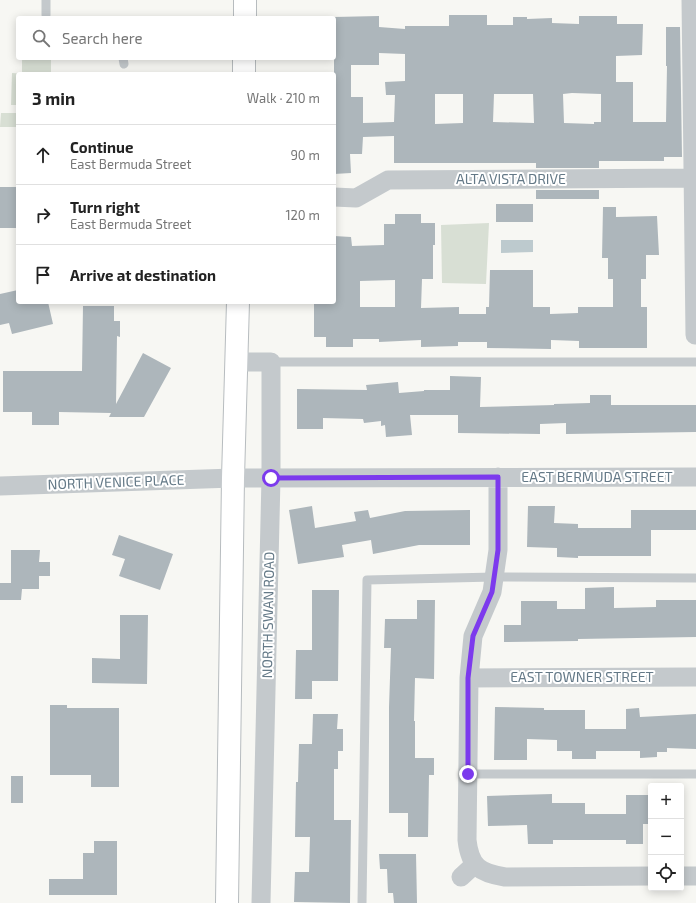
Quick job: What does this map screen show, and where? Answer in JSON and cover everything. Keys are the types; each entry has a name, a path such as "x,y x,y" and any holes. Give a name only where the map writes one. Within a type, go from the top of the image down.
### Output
{"main road":[{"path":"245,16 246,0"},
{"path":"244,60 244,72"},
{"path":"227,903 233,478 238,304"}],"street":[{"path":"692,0 695,335"},
{"name":"ALTA VISTA DRIVE","path":"336,197 356,198 388,180 693,178"},
{"path":"236,362 271,362"},
{"name":"NORTH SWAN ROAD","path":"261,903 271,478 271,362"},
{"path":"498,477 498,550 492,592 473,636 468,678 467,840 470,857 468,871 477,868 490,875 505,877 648,876"},
{"name":"EAST BERMUDA STREET","path":"233,478 696,477"},
{"name":"NORTH VENICE PLACE","path":"0,486 233,478"},
{"name":"EAST TOWNER STREET","path":"468,678 696,677"},
{"path":"684,876 696,876"}],"lane":[{"path":"46,0 46,15"},
{"path":"271,362 696,362"},
{"path":"362,903 367,580 494,577 696,578"},
{"path":"468,774 696,774"}],"shaded area":[{"path":"22,60 51,60 51,72 22,72"},
{"path":"12,73 16,73 16,105 11,105"},
{"path":"1,113 16,113 16,127 0,127"},
{"path":"489,223 486,284 442,283 441,225"},
{"path":"501,240 533,240 533,252 501,253"}],"building":[{"path":"449,15 487,15 487,25 513,25 513,17 527,17 527,19 552,18 552,23 579,24 579,16 617,16 617,24 643,24 642,55 616,56 616,82 633,82 633,122 666,122 666,27 680,27 682,157 664,157 664,161 599,161 599,168 536,168 536,163 394,163 394,136 363,137 362,154 350,154 351,173 336,174 336,72 334,72 334,60 336,60 336,17 379,16 379,27 405,29 405,26 449,26","holes":["379,53 405,54 405,81 385,82 386,95 395,95 394,122 363,123 363,97 351,97 351,65 379,65","435,94 463,94 463,123 435,124","494,94 533,94 534,123 493,122","563,94 601,94 601,122 594,122 594,124 564,123"]},
{"path":"0,187 16,187 16,228 0,228"},
{"path":"536,190 599,190 599,199 536,199"},
{"path":"496,204 533,204 533,222 496,222"},
{"path":"603,207 616,207 616,217 657,216 659,255 646,255 646,279 641,279 641,307 647,307 647,348 579,348 579,341 551,340 551,349 487,348 487,342 458,342 458,346 421,347 421,340 379,342 379,339 353,339 353,347 326,347 326,337 314,337 314,304 336,304 336,236 351,237 352,246 384,245 384,224 395,224 395,214 421,214 421,223 435,223 435,245 433,245 433,279 422,279 421,308 459,307 459,314 486,314 486,307 489,307 490,270 533,270 533,307 550,307 550,314 578,313 578,307 613,307 613,279 608,279 608,258 602,258","holes":["395,280 395,307 360,307 360,281"]},
{"path":"16,290 16,304 48,304 53,324 12,334 9,323 0,325 0,294"},
{"path":"83,306 114,306 114,321 120,321 120,337 117,336 116,404 143,353 171,368 144,417 109,417 111,413 59,412 59,425 32,425 32,412 3,412 3,371 82,371"},
{"path":"450,376 481,377 480,407 590,403 590,395 611,395 611,405 696,405 696,432 566,434 566,423 540,424 540,434 458,433 458,415 410,415 412,435 386,437 385,425 381,426 381,421 364,423 363,419 323,418 323,429 297,429 297,389 367,390 366,385 398,382 399,393 424,390 450,390"},
{"path":"312,506 315,528 356,521 354,512 368,510 370,518 405,511 470,510 470,545 419,545 373,554 371,540 342,545 344,557 298,564 289,510"},
{"path":"528,506 555,506 554,523 578,524 578,528 631,528 631,510 696,510 696,530 651,530 651,556 578,556 578,558 557,557 557,548 527,547"},
{"path":"119,535 173,554 160,590 119,576 125,559 112,555"},
{"path":"11,550 40,550 39,562 50,562 50,576 39,576 39,589 22,589 21,600 0,600 0,583 11,583"},
{"path":"614,587 614,608 656,607 656,600 696,600 696,637 504,642 504,625 521,625 521,601 557,601 557,609 585,609 585,588"},
{"path":"312,590 339,590 338,681 312,681 312,699 295,699 296,650 312,650"},
{"path":"417,600 435,600 434,679 415,678 415,758 434,758 434,775 429,775 428,837 408,837 408,813 389,813 389,707 391,648 384,648 385,619 417,619"},
{"path":"120,615 148,615 147,684 92,683 92,658 120,659"},
{"path":"50,705 67,705 67,708 119,708 119,787 91,787 91,775 50,775"},
{"path":"495,707 544,708 544,710 585,710 585,729 626,729 626,709 639,708 640,717 696,714 696,749 667,748 667,752 657,752 657,757 640,758 640,751 596,751 596,759 572,759 572,751 557,751 557,740 527,739 527,760 494,760"},
{"path":"313,714 338,714 337,729 343,729 343,751 338,751 338,769 334,769 334,820 351,820 350,903 294,902 295,872 309,872 310,837 295,837 296,782 298,782 299,744 312,744"},
{"path":"11,776 23,776 23,803 11,803"},
{"path":"552,794 552,803 585,803 585,814 626,814 626,795 648,795 648,824 643,824 643,844 626,844 626,840 553,840 553,844 528,844 527,825 488,826 487,796"},
{"path":"94,841 117,841 117,895 49,895 49,879 83,879 83,853 94,853"},
{"path":"379,854 416,854 417,903 394,903 393,893 388,893 387,869 380,869"}],"route":[{"path":"271,478 498,477 498,550 492,592 473,636 468,678 468,774"}]}
